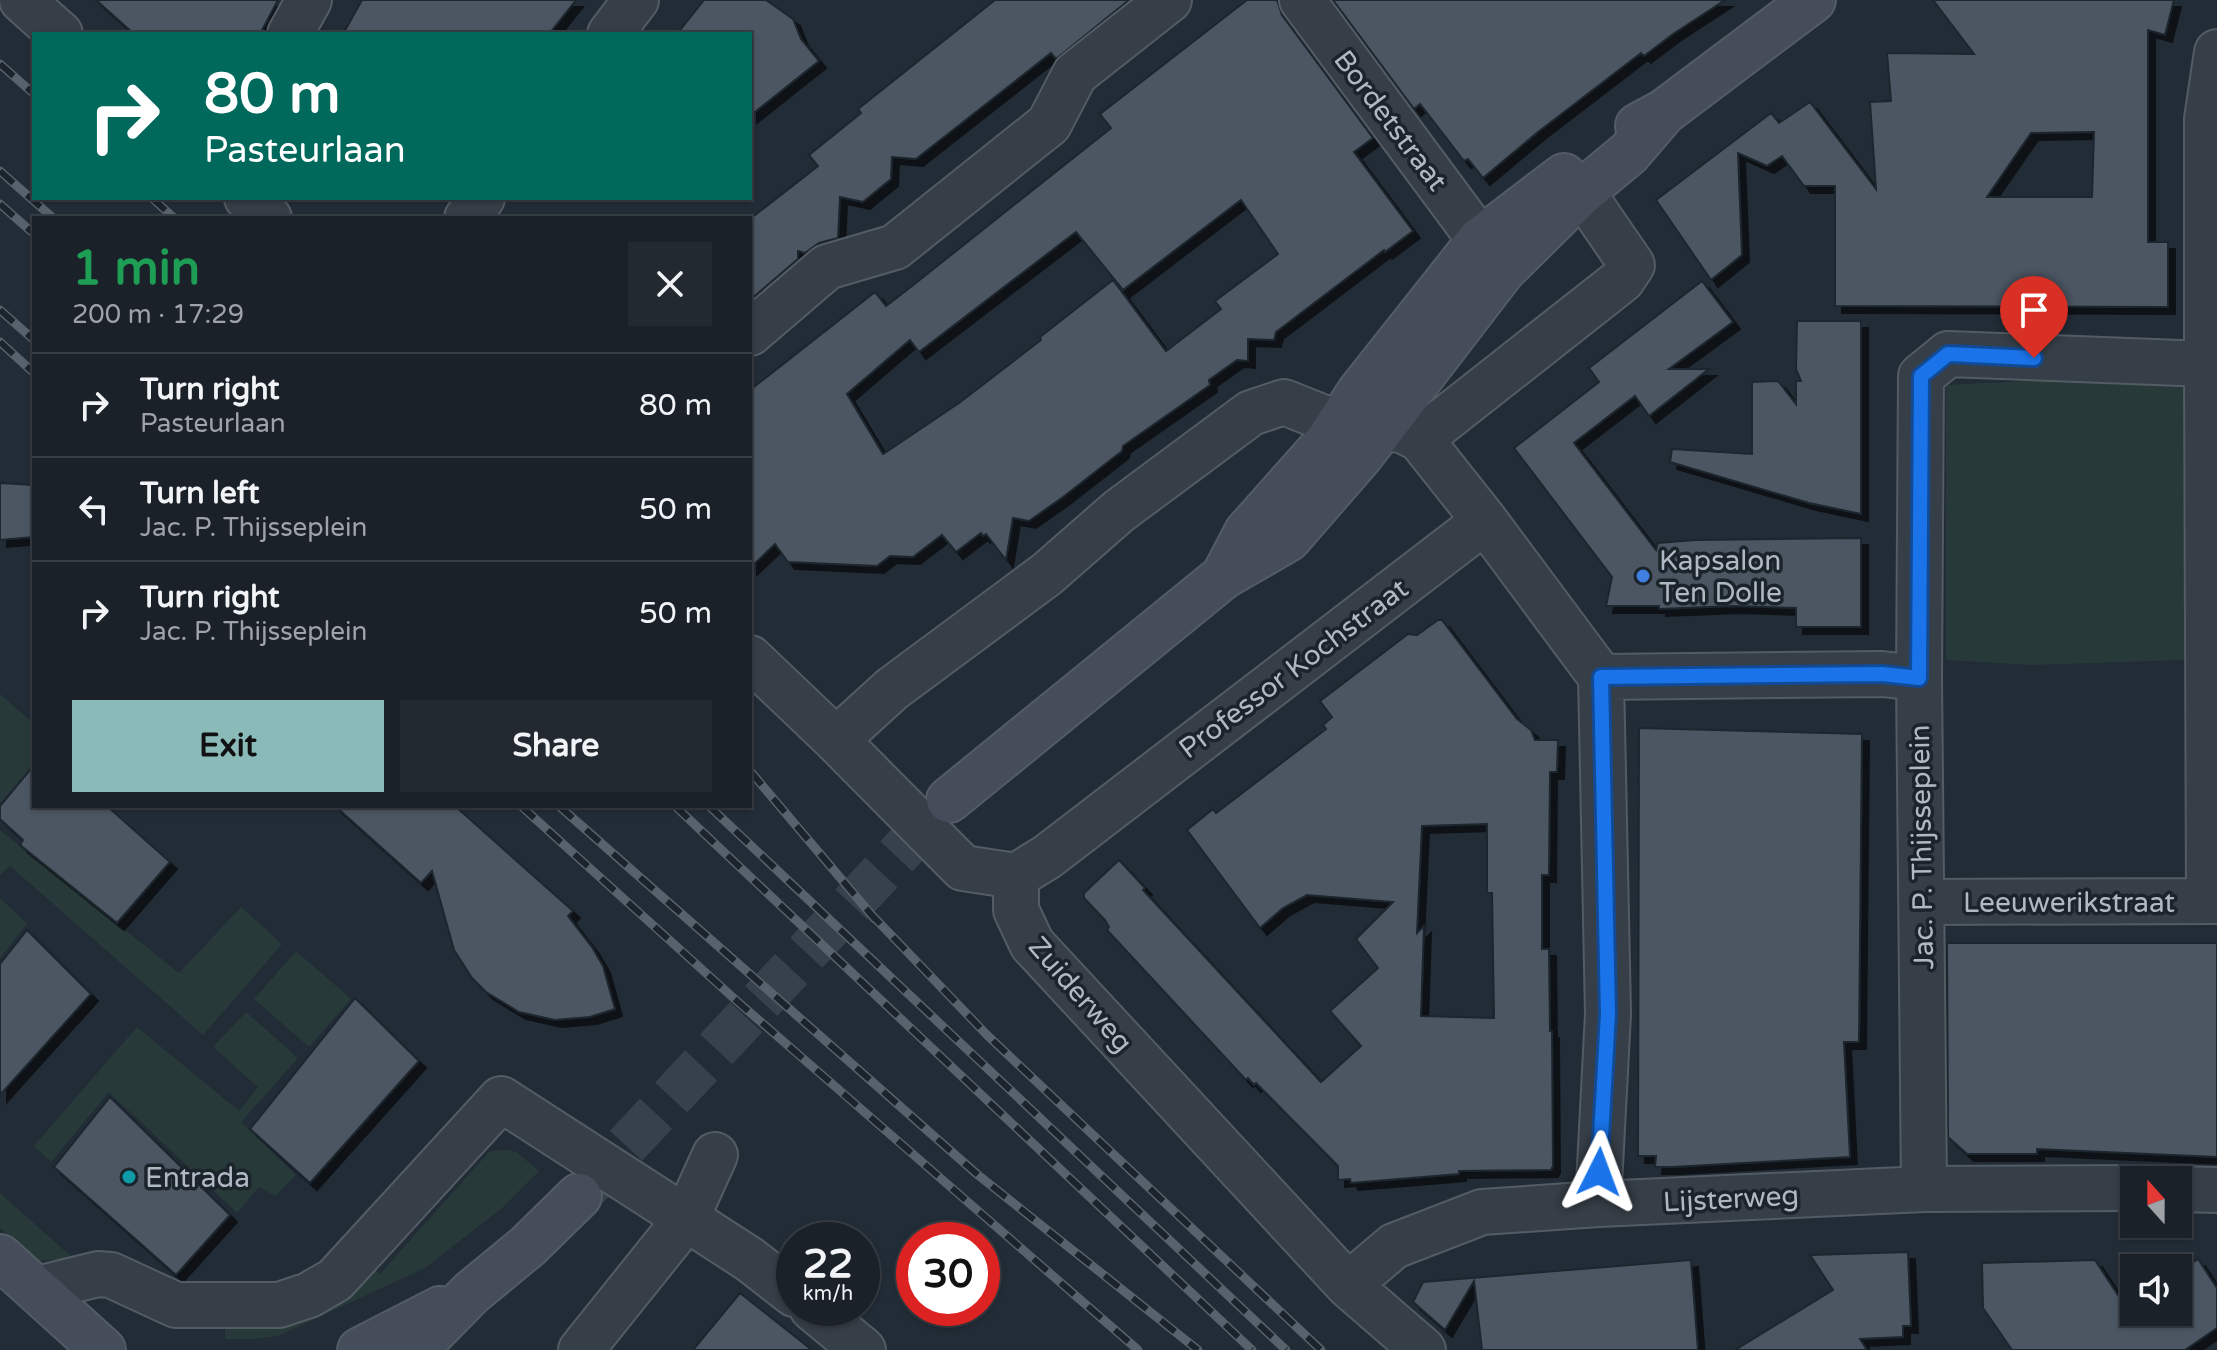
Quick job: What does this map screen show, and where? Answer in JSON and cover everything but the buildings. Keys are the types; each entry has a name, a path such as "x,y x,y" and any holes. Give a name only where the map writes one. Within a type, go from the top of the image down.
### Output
{"main road":[{"path":"1381,429 1359,393 1480,240 1611,140 1664,112 1813,0"},
{"path":"949,800 1224,576 1288,539 1361,455 1503,270 1582,192 1629,153 1664,112"},
{"path":"415,1350 471,1293 528,1246 579,1196"},
{"path":"0,1257 103,1350"},
{"path":"360,1350 471,1293"}],"street":[{"path":"22,0 58,32"},
{"path":"291,32 309,0"},
{"path":"612,32 636,0"},
{"path":"752,331 827,267 895,247 1049,124 1075,74 1169,0"},
{"name":"Bordetstraat","path":"1302,0 1480,240"},
{"path":"2213,901 2212,364 2207,119 2217,52"},
{"path":"1381,429 1622,280 1632,265 1582,192"},
{"path":"249,200 267,216"},
{"name":"Jac. P. Thijsseplein","path":"1924,1189 1919,678 1921,376 1948,354 2212,364"},
{"path":"836,740 892,689 1047,574 1119,511 1251,413 1284,402 1324,418 1381,429 1485,521 1601,677 1608,1014 1598,1204"},
{"name":"Professor Kochstraat","path":"1016,876 1047,857 1485,521"},
{"path":"752,660 963,868 1016,876"},
{"path":"1601,677 1882,674 1919,678"},
{"name":"Zuiderweg","path":"1016,876 1016,910 1032,944 1348,1285 1423,1350"},
{"name":"Leeuwerikstraat","path":"1921,902 2213,901"},
{"path":"37,1289 98,1274 111,1275 176,1305 279,1305 309,1295 335,1280 501,1099 776,1279"},
{"path":"581,1350 686,1219 715,1155"},
{"name":"Lijsterweg","path":"1348,1285 1394,1246 1482,1212 1924,1189 2120,1188"},
{"path":"2192,1189 2217,1190"},
{"path":"834,1326 863,1350"}],"green space":[{"path":"2184,375 2184,660 2032,665 1946,660 1946,385"},
{"path":"0,694 32,722 32,767 0,803"},
{"path":"0,830 179,973 241,907 282,944 203,1035 10,866 0,875"},
{"path":"0,898 27,924 0,958"},
{"path":"296,951 351,999 309,1047 254,999"},
{"path":"246,1012 298,1058 241,1122 296,1175 275,1196 259,1187 237,1213 109,1092 51,1162 34,1146 137,1027 239,1111 258,1087 213,1047"},
{"path":"509,1150 539,1171 502,1208 425,1268 278,1336 225,1339 225,1325 371,1267 380,1274 490,1151"},
{"path":"0,1193 74,1259 37,1261 0,1228"}],"tunnel":[{"path":"581,1194 949,800"}],"railway":[{"path":"0,64 32,92"},
{"path":"0,171 32,199"},
{"path":"33,200 51,216"},
{"path":"154,200 172,216"},
{"path":"0,204 32,232"},
{"path":"0,310 32,338"},
{"path":"0,342 32,371"},
{"path":"752,773 875,919"},
{"path":"523,808 738,1002 1138,1350"},
{"path":"561,808 978,1175 1198,1350"},
{"path":"677,808 1252,1350"},
{"path":"711,808 1286,1350"},
{"path":"868,911 987,1035 1321,1350"}],"place":[{"name":"Kapsalon Ten Dolle","path":"1643,576"},
{"name":"Entrada","path":"129,1177"}],"route":[{"path":"1599,1172 1608,1014 1601,677 1882,674 1919,678 1921,376 1948,354 2034,358"}]}
